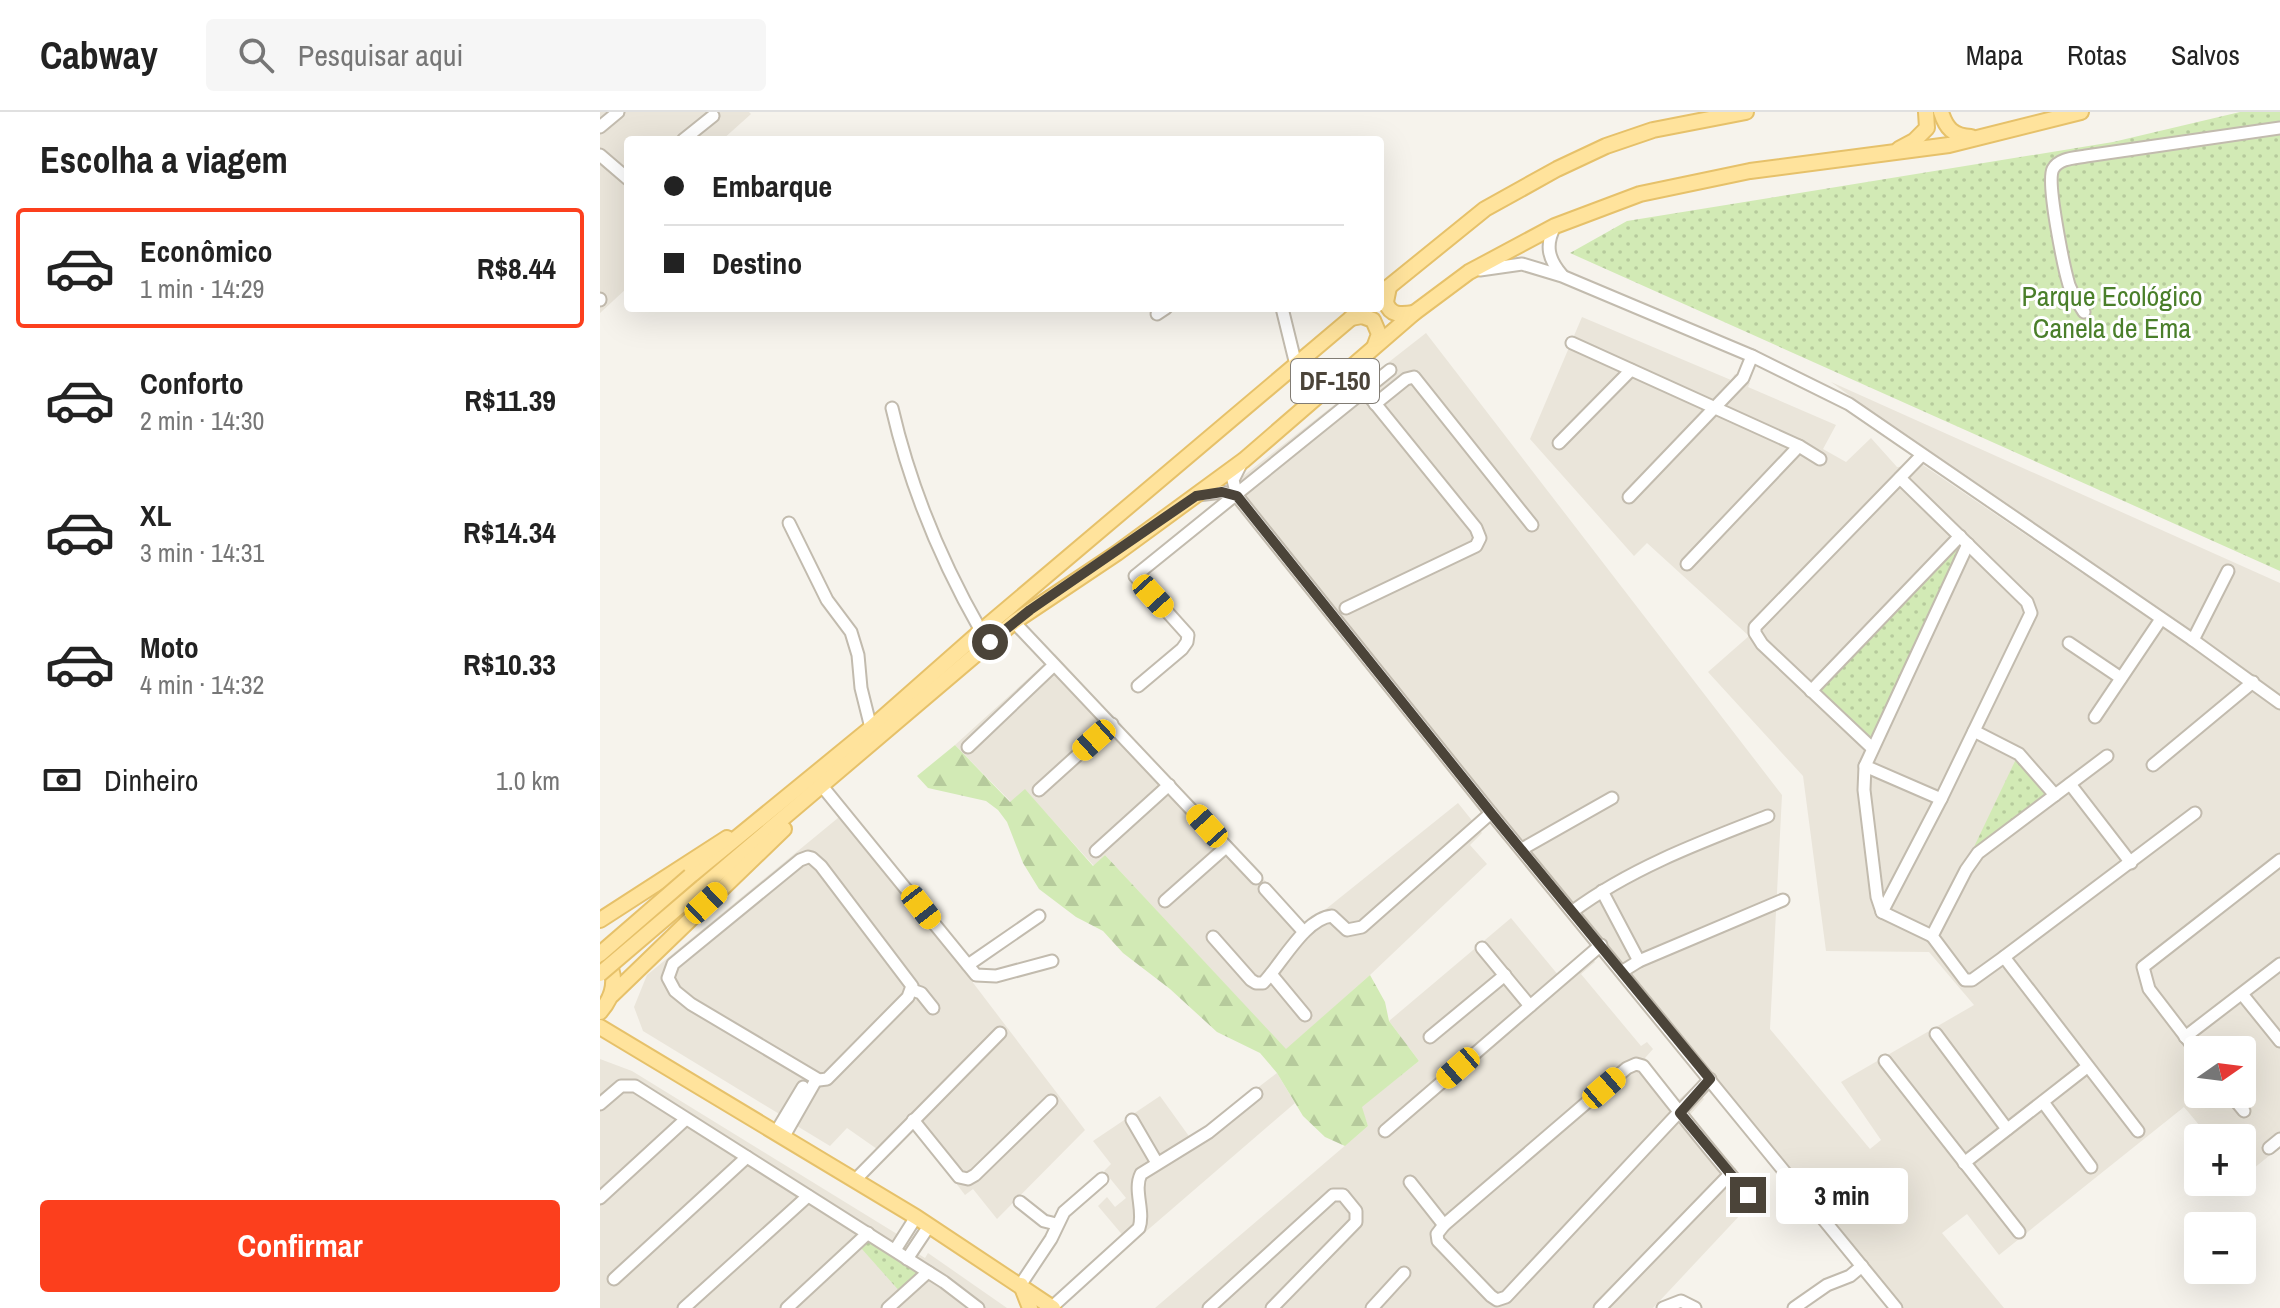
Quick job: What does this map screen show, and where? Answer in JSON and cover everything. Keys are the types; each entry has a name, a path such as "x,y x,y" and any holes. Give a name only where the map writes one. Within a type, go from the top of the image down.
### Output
{"main road":[{"path":"1414,313 1399,315 1391,311 1385,290 1485,209 1582,157 1653,130 1746,112"},
{"path":"1892,153 1914,141 1927,128 1926,112"},
{"path":"1941,112 1948,128 1958,136 1984,137"},
{"name":"DF-150","path":"600,974 1014,622 1244,460 1414,313 1469,272 1555,226 1640,194 1713,177 1949,145 2081,112"},
{"path":"1357,313 1373,320 1379,334 1375,346"},
{"name":"DF-150","path":"600,952 871,728 1357,313"},
{"path":"606,1003 808,807 820,788"},
{"path":"600,920 708,849 763,819"},
{"path":"600,952 612,968 606,1003 615,1027 646,1053"},
{"path":"600,1027 923,1221 1021,1284 1048,1307"},
{"path":"1021,1284 1030,1308"}],"street":[{"path":"600,127 618,112"},
{"path":"688,136 713,116"},
{"path":"2084,312 2068,282 2059,238 2051,184 2055,165 2086,156 2280,128"},
{"path":"600,155 624,176"},
{"path":"1555,226 1549,241 1549,256 1562,276"},
{"path":"1469,272 1522,264 1562,276 1752,356 1849,404 2280,703"},
{"path":"1283,312 1296,365"},
{"path":"1572,343 1799,446 1820,459"},
{"path":"1629,497 1743,378 1752,356"},
{"path":"1346,608 1476,546 1480,538 1476,528 1348,370"},
{"path":"1138,686 1182,649 1188,635 1135,576 1390,370"},
{"path":"1559,443 1631,370"},
{"path":"1375,404 1406,379 1414,377 1532,525"},
{"path":"892,408 932,534 960,595 981,631"},
{"path":"1687,564 1799,446"},
{"path":"1871,747 1762,644 1755,627 1922,455"},
{"path":"1244,460 1233,480 1237,496 1491,813 1896,1308"},
{"path":"1882,912 1941,799 2031,613 2027,602 1900,478"},
{"path":"1196,496 1222,492 1237,496"},
{"path":"789,523 827,600 851,632 871,728"},
{"path":"1811,691 1964,540"},
{"path":"1964,540 1865,766 1864,790 1877,897 1882,912 1932,936 1965,980 1972,980 2195,813"},
{"path":"2193,640 2228,571"},
{"path":"2095,717 2161,619"},
{"path":"1014,622 1256,878"},
{"path":"2069,643 2121,678"},
{"path":"968,747 1054,665"},
{"path":"2153,765 2253,682"},
{"path":"1039,790 1112,724"},
{"path":"1974,731 2019,754 2055,795"},
{"path":"1932,936 1978,853 2107,756"},
{"path":"1865,766 1941,799"},
{"path":"2070,784 2131,863"},
{"path":"1096,851 1169,785"},
{"path":"820,788 976,975 988,977 1052,961"},
{"path":"1522,849 1612,798"},
{"path":"1213,937 1256,983 1263,983 1304,932 1327,916 1336,918 1347,930 1362,927 1491,813"},
{"path":"1573,911 1602,891 1685,850 1768,816"},
{"path":"1165,901 1226,847"},
{"path":"808,857 821,866 910,982 912,990 827,1079 813,1078 684,998 670,984 669,971 673,964 800,860 808,857"},
{"path":"2184,1036 2149,989 2143,967 2280,860"},
{"path":"1265,889 1304,932"},
{"path":"1602,891 1639,961"},
{"path":"1623,971 1639,961 1783,900"},
{"path":"968,965 1039,916"},
{"path":"1385,1131 1601,945"},
{"path":"1482,948 1530,1006"},
{"path":"2004,957 2138,1131"},
{"path":"2186,1036 2280,964"},
{"path":"1271,974 1305,1015"},
{"path":"1430,1037 1505,975"},
{"path":"912,990 921,993 933,1008"},
{"path":"2242,994 2280,1041"},
{"path":"855,1180 1000,1033"},
{"path":"1936,1034 2007,1129"},
{"path":"1885,1061 2019,1232"},
{"path":"1710,1079 1680,1113 1501,1300 1491,1296 1438,1241 1437,1234 1444,1225 1631,1066 1639,1064 1643,1066 1680,1113 1748,1195"},
{"path":"1964,1163 2087,1067"},
{"path":"780,1134 813,1078"},
{"path":"600,1104 621,1086 629,1085 895,1250 978,1308"},
{"path":"1048,1307 1139,1228 1142,1220 1138,1177 1209,1132 1256,1094"},
{"path":"913,1120 959,1177 968,1179 1051,1101"},
{"path":"2043,1102 2091,1167"},
{"path":"600,1198 686,1119"},
{"path":"1132,1120 1157,1163"},
{"path":"2269,1148 2280,1139"},
{"path":"614,1279 747,1157"},
{"path":"1600,1308 1730,1174"},
{"path":"1021,1284 1051,1239 1064,1212 1102,1179"},
{"path":"1410,1182 1444,1225"},
{"path":"1209,1308 1333,1195 1347,1198 1356,1211 1356,1222 1272,1308"},
{"path":"684,1308 808,1196"},
{"path":"1020,1202 1044,1221 1056,1224"},
{"path":"895,1250 923,1221"},
{"path":"907,1259 923,1221"},
{"path":"787,1308 868,1233"},
{"path":"1794,1308 1862,1266"},
{"path":"888,1308 928,1272"},
{"path":"1372,1308 1404,1273"},
{"path":"1663,1308 1681,1301 1695,1308"}],"shaded area":[{"path":"600,112 749,112 751,114 726,136 624,136 624,291 600,313"},
{"path":"1582,317 1731,380 1735,374 1750,383 1748,387 1836,425 1823,449 1846,462 1871,438 1897,467 1923,465 2083,574 2086,567 1831,382 2280,583 2280,1147 2256,1166 2256,1124 2198,1124 2185,1108 2256,1108 2256,1036 2184,1036 2184,1107 1999,1255 1967,1214 1942,1233 2004,1308 1896,1308 1229,487 1426,333 1782,795 1770,1029 1870,1149 1881,1140 1841,1082 1974,1005 1929,952 1826,951 1803,776 1708,672 1749,636 1647,543 1634,556 1530,439"},
{"path":"1055,654 1306,925 1458,803 1482,833 1470,845 1487,864 1286,1050 1105,855 1094,866 1025,790 1011,802 955,745"},
{"path":"844,813 1085,1130 997,1219 973,1189 965,1195 914,1128 867,1160 877,1149 847,1128 830,1146 797,1126 809,1105 803,1102 781,1115 643,1031 634,1007 647,975"},
{"path":"1511,918 1559,976 1587,952 1595,962 1581,974 1641,1046 1647,1042 1653,1049 1645,1058 1677,1101 1693,1087 1704,1099 1689,1116 1757,1197 1653,1308 1155,1308 1368,1126 1361,1107 1419,1061 1389,1021"},
{"path":"600,1059 632,1071 897,1234 894,1239 925,1258 928,1253 1007,1308 600,1308"},
{"path":"1277,1073 1295,1103 1070,1297 1125,1238 1098,1206 1107,1197 1115,1207 1126,1198 1104,1171 1111,1164 1093,1141 1160,1096 1191,1139"}],"green space":[{"name":"Parque Ecológico Canela de Ema","path":"2240,112 2280,112 2280,571 1570,253 1627,221 2113,142"},
{"path":"1960,543 1963,546 1870,739 1820,690"},
{"path":"955,745 1010,802 1025,789 1093,866 1105,855 1286,1049 1370,975 1385,1002 1389,1021 1419,1061 1362,1107 1368,1126 1345,1146 1325,1137 1303,1116 1277,1073 1260,1053 1217,1032 1170,989 1123,953 1103,931 1076,917 1039,889 1023,863 1007,822 998,810 986,801 928,788 917,776"},
{"path":"2017,757 2046,797 1976,851 1973,849"},
{"path":"870,1240 920,1272 902,1294 861,1248"}],"route":[{"path":"990,642 1030,610 1196,496 1222,492 1237,496 1491,813 1710,1079 1680,1113 1748,1195"}]}
